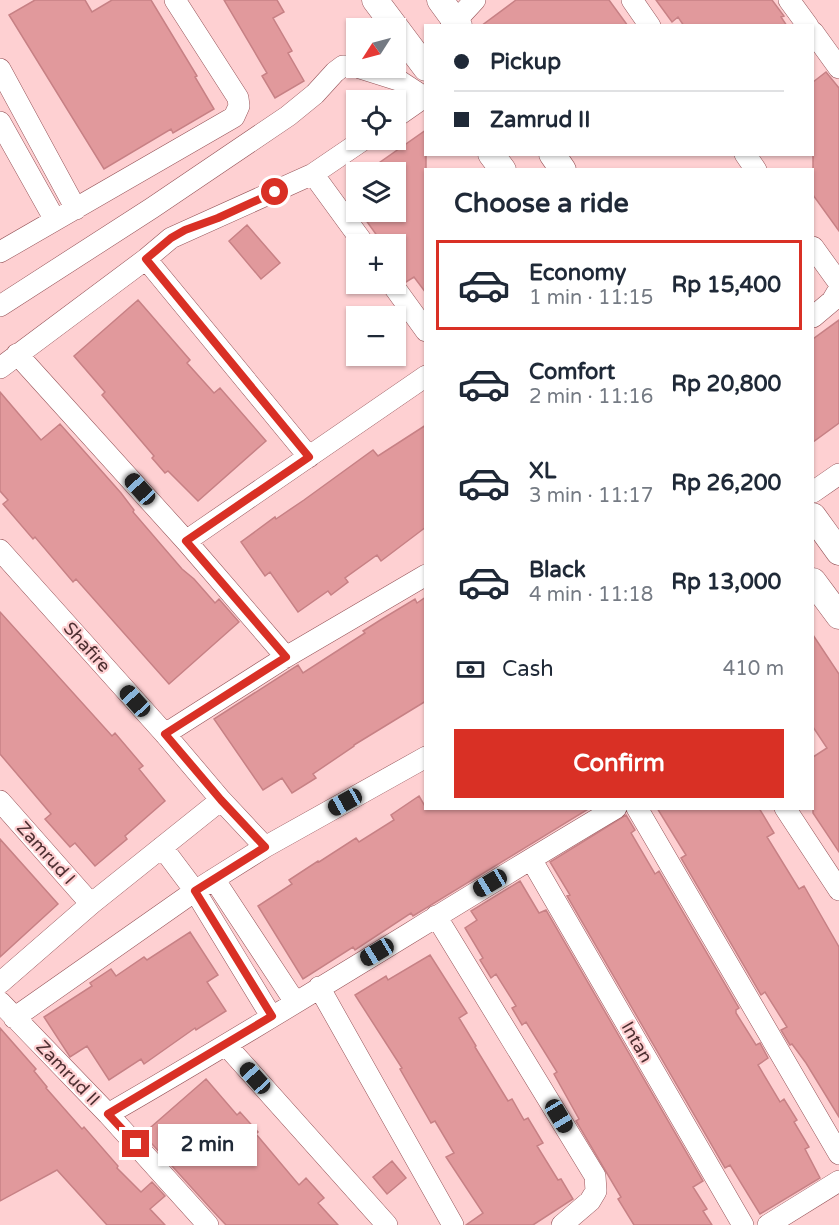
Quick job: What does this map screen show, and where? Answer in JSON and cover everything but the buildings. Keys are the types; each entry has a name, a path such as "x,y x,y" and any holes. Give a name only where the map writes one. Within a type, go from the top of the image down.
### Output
{"street":[{"path":"0,252 224,123 238,112 238,99 175,0"},
{"path":"375,0 423,56"},
{"path":"440,0 455,24 475,0"},
{"path":"632,0 649,24"},
{"path":"789,0 807,24"},
{"path":"814,33 839,68"},
{"path":"0,306 152,208 288,116 315,94 335,72 346,66"},
{"path":"0,69 76,209"},
{"path":"392,78 424,96"},
{"path":"406,110 424,98"},
{"path":"0,122 55,220"},
{"path":"0,368 171,238 313,174 348,150"},
{"path":"313,174 357,234"},
{"path":"814,248 839,283"},
{"path":"146,259 309,457"},
{"path":"814,316 832,301 839,290"},
{"path":"399,294 424,328"},
{"path":"17,354 186,541 286,657"},
{"path":"186,541 424,377"},
{"path":"814,491 839,474"},
{"path":"814,517 839,552"},
{"name":"Shafire","path":"0,550 265,847"},
{"path":"165,734 286,657 424,576"},
{"path":"814,582 839,616"},
{"path":"14,1018 195,891 265,847 424,758"},
{"path":"0,983 91,904 221,800"},
{"name":"Zamrud I","path":"0,801 91,904"},
{"path":"108,1114 613,810"},
{"path":"638,810 839,1154"},
{"path":"786,810 839,890"},
{"path":"162,847 195,891 272,1016"},
{"name":"Intan","path":"531,859 743,1225"},
{"path":"214,879 294,1002"},
{"path":"436,916 595,1176 596,1191 590,1201 562,1225"},
{"path":"319,987 453,1225"},
{"name":"Zamrud II","path":"0,1002 108,1114 208,1225"},
{"path":"226,1045 387,1225"},
{"path":"768,1225 839,1181"}],"route":[{"path":"136,1144 108,1114 272,1016 195,891 265,847 221,800 165,734 286,657 186,541 309,457 146,259 171,238 185,230 275,192"}]}
